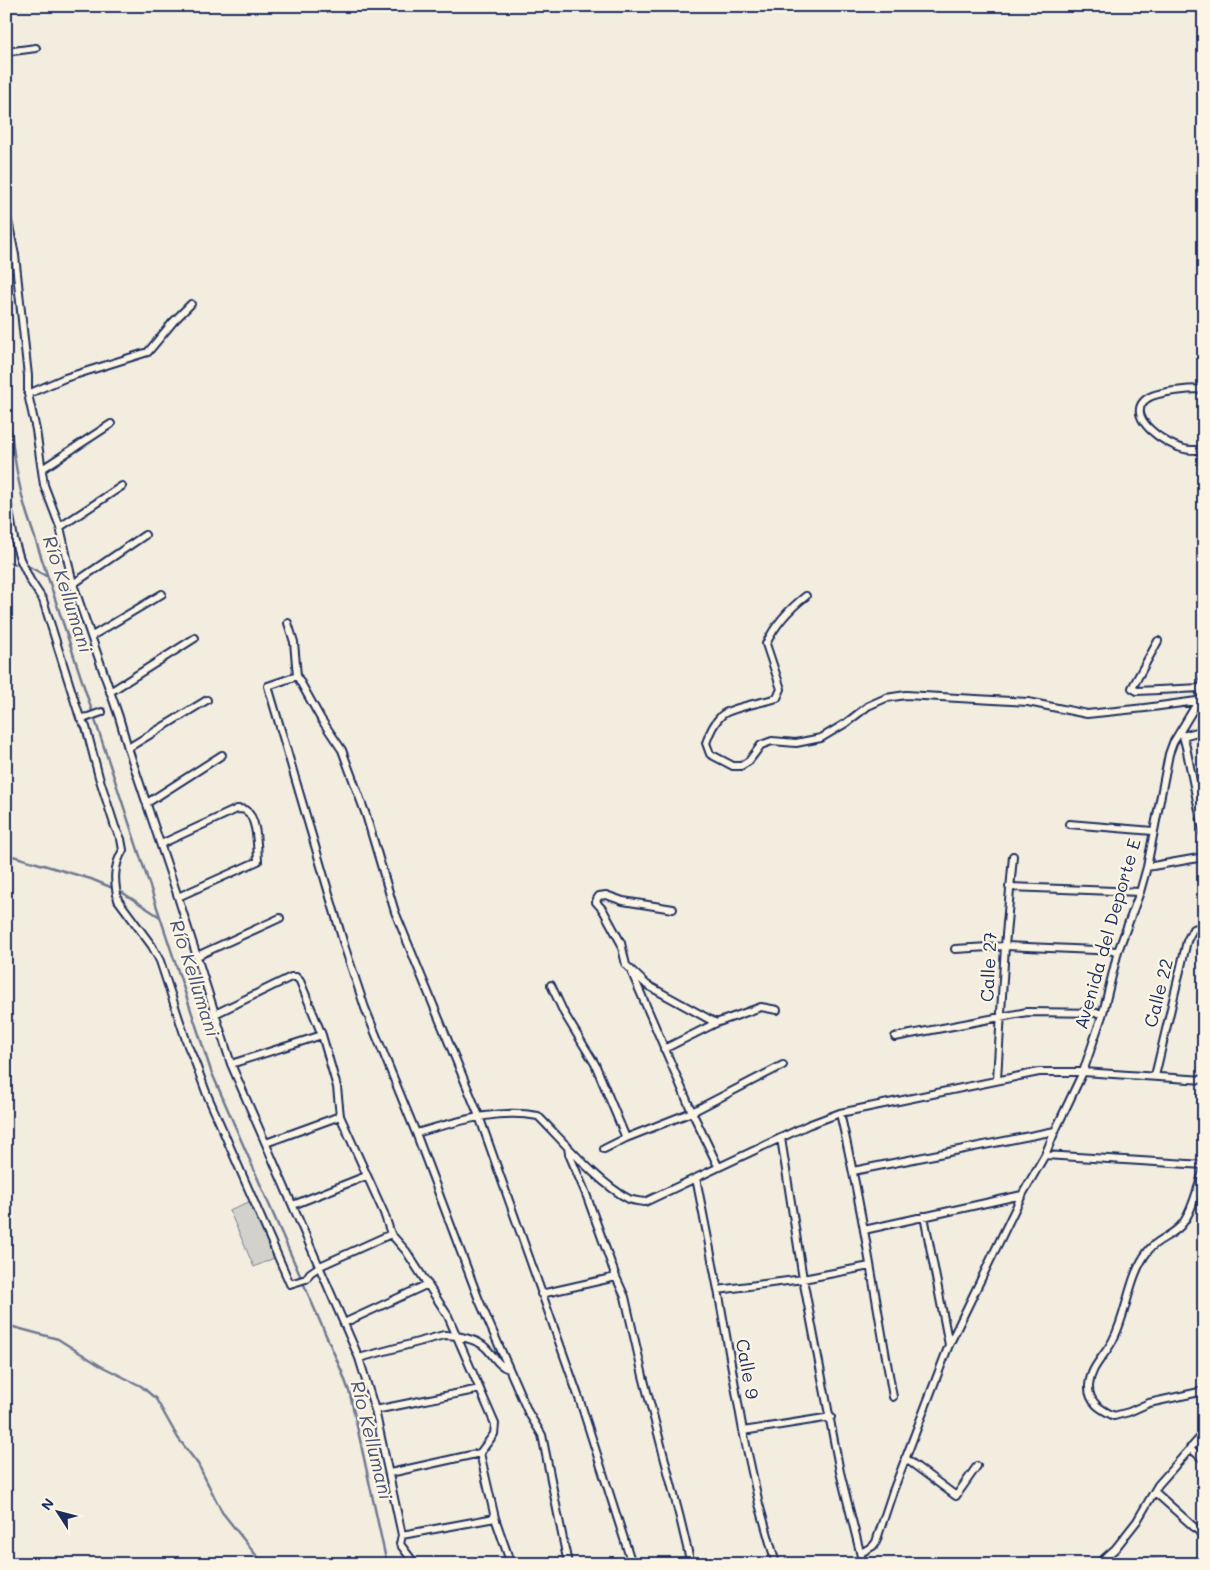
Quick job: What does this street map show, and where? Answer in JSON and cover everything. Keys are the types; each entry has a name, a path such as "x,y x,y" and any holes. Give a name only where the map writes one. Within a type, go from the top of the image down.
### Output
{"street":[{"path":"6,52 36,48"},
{"path":"6,211 15,255 28,376 28,394 44,485 60,528 73,584 161,844 231,1064 359,1358 375,1410 390,1473 402,1534 400,1544 415,1564"},
{"path":"28,394 65,378 148,352 191,304"},
{"path":"1204,389 1176,390 1148,398 1143,401 1140,407 1140,414 1157,436 1180,448 1204,450"},
{"path":"42,469 111,424"},
{"path":"60,528 122,486"},
{"path":"6,494 14,539 20,559 30,580 43,600 80,718 86,726 107,801 121,839 123,850 117,860 115,869 118,900 152,946 160,962 188,1046 206,1092 290,1284 306,1279 310,1273 320,1266 392,1234"},
{"path":"73,584 145,536"},
{"path":"92,636 162,594"},
{"path":"806,596 793,606 772,631 766,644 781,688 780,694 777,698 728,711 721,715 710,733 706,743 710,754 733,766 741,766 750,761 761,745 772,741 796,743 821,738 846,723 868,706 886,698 906,695 1028,702 1087,714 1201,700"},
{"path":"288,623 294,642 297,676 321,719 342,750 366,815 395,912 478,1116 580,1401 632,1564"},
{"path":"110,692 195,638"},
{"path":"1158,641 1132,688 1137,691 1201,688"},
{"path":"297,676 268,686 344,948 365,1008 416,1133 479,1300 528,1412 542,1436 568,1564"},
{"name":"Avenida del Deporte E","path":"861,1553 876,1542 893,1491 949,1345 1022,1195 1045,1155 1083,1072 1103,1013 1118,951 1140,892 1147,867 1169,754 1201,700 1204,676"},
{"path":"128,748 207,700"},
{"path":"80,718 100,713"},
{"path":"1204,730 1181,734 1204,835"},
{"path":"147,803 222,756"},
{"path":"161,844 237,809 246,811 253,819 258,861 178,897"},
{"path":"1069,824 1153,831"},
{"name":"Calle 27","path":"997,1079 1009,887 1013,856"},
{"path":"1147,867 1204,858"},
{"path":"1009,887 1140,892"},
{"path":"672,908 623,901 606,895 596,898 596,902 603,910 621,943 626,964 633,975 692,1112 718,1166"},
{"path":"197,956 280,918"},
{"name":"Calle 22","path":"1154,1076 1187,941 1193,929 1204,927"},
{"path":"955,950 1005,946 1118,951"},
{"path":"626,964 647,985 716,1023"},
{"path":"215,1014 291,977 300,981 322,1035 337,1087 340,1116 366,1176 392,1234 406,1251 448,1316 495,1424 494,1434 480,1454 390,1473"},
{"path":"551,986 564,1013 595,1064 626,1138"},
{"path":"664,1049 716,1023 761,1007 776,1010"},
{"path":"895,1037 1027,1012 1103,1013"},
{"path":"231,1064 322,1035"},
{"path":"604,1150 626,1138 692,1112 783,1065"},
{"path":"416,1133 478,1116 525,1113 538,1116 597,1176 631,1200 644,1202 808,1125 840,1113 997,1079 1039,1072 1083,1072 1204,1080"},
{"path":"840,1113 853,1171 893,1397"},
{"path":"266,1143 340,1116"},
{"path":"853,1171 1055,1131"},
{"path":"781,1138 803,1279 840,1472 863,1564"},
{"path":"568,1146 568,1154 586,1194 625,1297 691,1564"},
{"path":"1045,1155 1204,1165"},
{"path":"1204,1170 1190,1211 1183,1223 1173,1234 1155,1243 1137,1268 1113,1340 1094,1368 1089,1387 1092,1399 1098,1408 1114,1416 1149,1403 1204,1391"},
{"path":"294,1205 366,1176"},
{"name":"Calle 9","path":"696,1178 743,1431 759,1504 776,1564"},
{"path":"864,1230 1022,1195"},
{"path":"924,1216 949,1345"},
{"path":"718,1290 803,1279 870,1266"},
{"path":"541,1294 616,1277"},
{"path":"344,1323 428,1284"},
{"path":"359,1358 444,1335 456,1335 485,1346 502,1367 510,1369"},
{"path":"375,1410 480,1389"},
{"path":"743,1431 830,1417"},
{"path":"1101,1562 1115,1549 1137,1521 1158,1485 1204,1433"},
{"path":"1190,1448 1204,1460"},
{"path":"480,1454 495,1518 511,1564"},
{"path":"906,1458 956,1496 977,1466"},
{"path":"1155,1492 1204,1536"},
{"path":"402,1534 495,1518"},
{"path":"1101,1562 1166,1564"}],"shaded area":[{"path":"249,1202 274,1258 254,1267 229,1210"}],"waterway":[{"name":"Río Kellumani","path":"6,391 16,469 27,514 211,1071 350,1394 387,1564"},
{"path":"6,562 15,564"},
{"path":"28,566 46,576"},
{"path":"6,854 91,879 120,891 160,917"},
{"path":"6,1325 58,1339 99,1365 141,1386 156,1399 178,1438 198,1464 222,1512 263,1564"}]}
